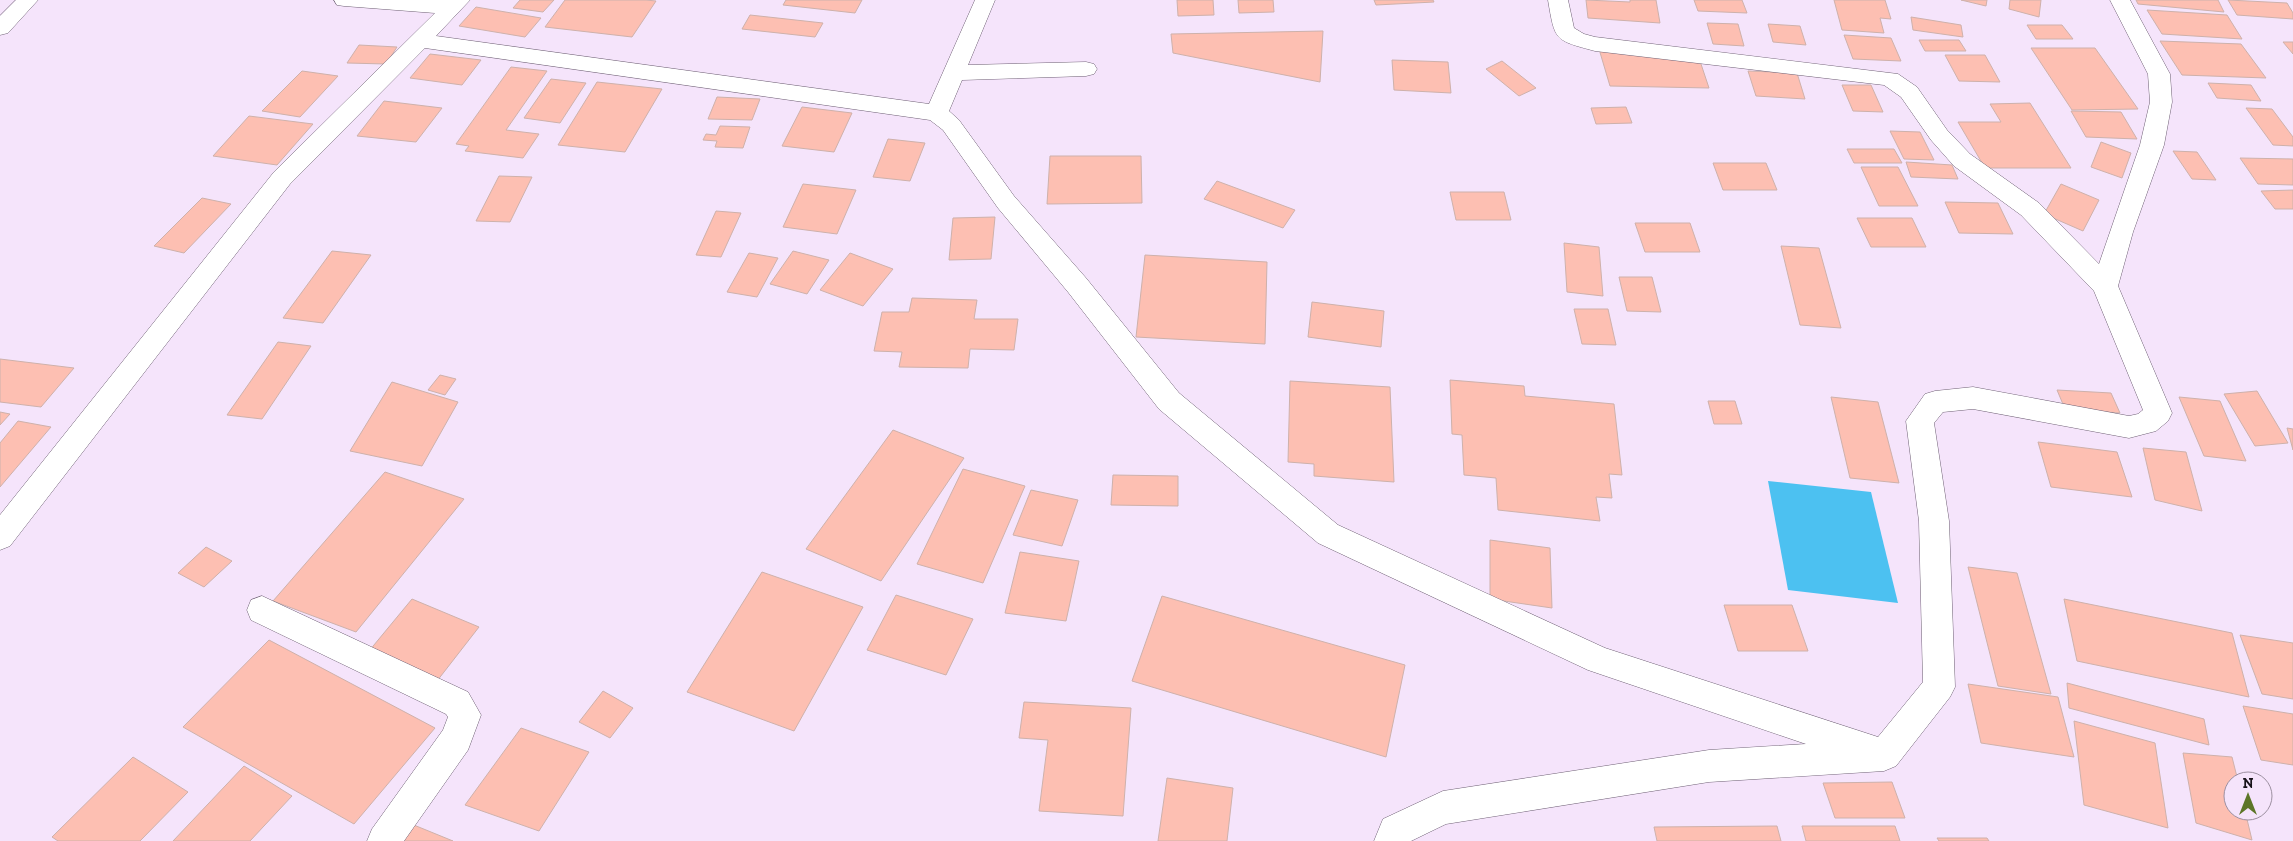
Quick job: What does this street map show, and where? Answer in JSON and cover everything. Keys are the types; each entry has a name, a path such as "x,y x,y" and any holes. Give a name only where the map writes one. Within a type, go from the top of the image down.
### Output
{"street":[{"path":"0,28 28,0"},
{"path":"344,0 455,4"},
{"path":"937,113 956,73 985,0"},
{"path":"1391,841 1395,831 1443,808 1709,766 1884,755 1939,687 1934,521 1920,421 1935,402 1973,398 2129,427 2146,423 2158,413 2105,286 2030,209 1962,160 1939,135 1909,92 1890,79 1595,44 1576,39 1564,31 1558,0"},
{"path":"2105,286 2121,232 2152,145 2161,102 2159,74 2120,0"},
{"path":"0,537 282,178 455,4"},
{"path":"418,40 937,113 951,125 1006,202 1077,285 1169,401 1328,534 1598,660 1884,755"},
{"path":"956,73 1086,69"},
{"path":"262,610 457,703 465,716 456,739 384,841"}],"water":[{"path":"1768,481 1871,492 1898,603 1788,590"}],"building":[{"path":"520,0 554,0 543,12 513,8"},
{"path":"565,0 656,1 632,37 545,27"},
{"path":"786,0 862,0 855,13 783,5"},
{"path":"1177,0 1213,0 1214,15 1178,16"},
{"path":"1238,0 1273,0 1274,12 1239,13"},
{"path":"1374,0 1433,0 1434,2 1376,5"},
{"path":"1586,0 1630,2 1630,0 1656,0 1660,23 1588,18"},
{"path":"1694,0 1742,0 1747,13 1698,11"},
{"path":"1834,0 1885,0 1891,19 1880,18 1884,33 1842,30"},
{"path":"1961,0 1987,0 1986,6"},
{"path":"2010,0 2041,0 2039,17 2009,9"},
{"path":"2136,0 2218,0 2224,12 2138,4"},
{"path":"2228,0 2287,3 2293,13 2293,19 2237,15"},
{"path":"476,7 541,18 525,37 459,26"},
{"path":"2147,10 2227,15 2242,39 2162,34"},
{"path":"750,15 823,23 815,37 742,29"},
{"path":"1911,17 1961,25 1963,37 1913,30"},
{"path":"1707,23 1738,24 1744,46 1713,44"},
{"path":"1768,24 1800,26 1806,45 1773,42"},
{"path":"2027,25 2062,25 2073,39 2036,39"},
{"path":"1323,31 1320,82 1173,53 1171,34"},
{"path":"1844,35 1891,38 1901,61 1853,59"},
{"path":"1919,40 1959,40 1966,51 1925,51"},
{"path":"2160,41 2241,44 2266,78 2182,75"},
{"path":"2283,42 2293,42 2293,54"},
{"path":"359,45 397,47 386,64 347,63"},
{"path":"2031,48 2095,48 2138,109 2072,110"},
{"path":"1599,49 1699,58 1709,88 1610,86"},
{"path":"430,54 481,60 462,85 410,78"},
{"path":"1945,55 1985,55 2000,82 1959,81"},
{"path":"1392,60 1448,62 1451,93 1394,90"},
{"path":"1502,61 1536,88 1519,96 1486,69"},
{"path":"511,67 547,71 506,130 539,134 523,158 465,151 469,146 456,144"},
{"path":"302,71 338,76 300,117 262,111"},
{"path":"1748,71 1797,73 1805,99 1756,96"},
{"path":"551,79 586,83 560,123 524,118"},
{"path":"597,82 662,89 625,152 558,145"},
{"path":"2208,83 2251,85 2261,101 2217,98"},
{"path":"1842,85 1871,85 1883,112 1853,111"},
{"path":"717,97 760,99 752,120 708,119"},
{"path":"384,101 442,108 416,142 357,136"},
{"path":"2030,103 2071,168 1985,168 1958,122 2001,122 1990,104"},
{"path":"802,107 852,113 834,152 782,146"},
{"path":"1626,107 1632,123 1596,124 1591,108"},
{"path":"2246,108 2272,109 2293,137 2293,146 2273,145"},
{"path":"2071,111 2121,112 2137,139 2086,137"},
{"path":"249,116 313,124 277,165 213,156"},
{"path":"720,126 750,127 743,148 715,147 717,141 703,140 706,134 716,135"},
{"path":"1890,131 1920,132 1934,160 1904,159"},
{"path":"888,139 925,143 910,181 873,177"},
{"path":"2101,142 2131,153 2122,178 2091,167"},
{"path":"1847,149 1894,149 1902,163 1854,163"},
{"path":"2173,151 2197,152 2216,180 2192,179"},
{"path":"1050,156 1141,156 1142,203 1047,204"},
{"path":"2240,158 2293,159 2293,185 2258,184"},
{"path":"1906,162 1952,165 1958,179 1911,177"},
{"path":"1713,163 1766,163 1777,190 1723,190"},
{"path":"1861,167 1898,167 1918,206 1879,206"},
{"path":"499,176 532,177 510,222 476,221"},
{"path":"1217,181 1295,210 1283,228 1204,199"},
{"path":"803,184 856,190 837,234 783,227"},
{"path":"2061,184 2099,200 2083,231 2044,214"},
{"path":"2293,190 2293,209 2275,209 2261,191"},
{"path":"1450,192 1504,192 1511,220 1456,220"},
{"path":"202,198 231,204 184,253 154,246"},
{"path":"1945,202 1998,203 2013,234 1959,233"},
{"path":"716,211 741,213 721,257 696,255"},
{"path":"995,217 991,259 949,260 953,218"},
{"path":"1857,218 1912,218 1926,247 1871,247"},
{"path":"1635,223 1690,223 1700,252 1645,252"},
{"path":"1564,243 1599,247 1603,296 1567,292"},
{"path":"1781,246 1819,248 1841,328 1800,325"},
{"path":"332,251 371,255 323,323 283,318"},
{"path":"793,251 829,260 807,294 770,284"},
{"path":"749,253 778,258 757,297 727,292"},
{"path":"850,253 893,269 863,306 820,290"},
{"path":"1145,255 1267,262 1265,344 1136,337"},
{"path":"1619,277 1652,277 1661,312 1627,311"},
{"path":"912,298 977,300 974,319 1018,319 1014,350 970,349 968,368 899,367 902,352 874,351 882,312 909,312"},
{"path":"1312,302 1384,311 1381,347 1308,337"},
{"path":"1574,309 1608,309 1616,345 1582,344"},
{"path":"278,342 311,346 262,419 227,415"},
{"path":"0,359 74,368 41,407 0,402"},
{"path":"440,375 456,379 445,395 428,390"},
{"path":"1450,380 1524,386 1525,396 1614,404 1622,475 1609,474 1612,498 1596,497 1600,521 1498,510 1496,478 1464,475 1462,435 1452,434"},
{"path":"1290,381 1390,387 1394,482 1314,476 1314,464 1288,462"},
{"path":"392,382 458,402 422,466 350,451"},
{"path":"2057,390 2111,393 2120,413 2065,409"},
{"path":"2257,391 2288,443 2255,446 2224,394"},
{"path":"1831,397 1878,402 1899,483 1850,478"},
{"path":"2179,397 2220,401 2246,461 2204,456"},
{"path":"1708,401 1735,401 1742,424 1714,424"},
{"path":"0,412 10,414 0,425"},
{"path":"18,421 51,427 0,487 0,443"},
{"path":"2287,428 2293,429 2293,450"},
{"path":"893,430 964,458 881,581 806,549"},
{"path":"2038,442 2117,452 2132,497 2051,487"},
{"path":"2143,448 2186,452 2202,511 2155,500"},
{"path":"963,469 1025,486 983,583 917,564"},
{"path":"385,472 464,499 356,632 273,601"},
{"path":"1113,475 1178,476 1178,506 1111,505"},
{"path":"1031,490 1078,500 1062,546 1013,535"},
{"path":"1490,540 1550,548 1552,608 1490,599"},
{"path":"206,547 232,561 204,587 178,573"},
{"path":"1020,552 1079,561 1066,621 1005,613"},
{"path":"1968,567 2017,573 2051,694 1998,686"},
{"path":"762,572 863,607 794,731 687,692"},
{"path":"896,595 973,619 946,675 867,650"},
{"path":"1162,596 1405,665 1386,757 1132,681"},
{"path":"412,599 479,627 437,681 369,651"},
{"path":"2064,599 2232,633 2249,697 2077,661"},
{"path":"1724,605 1792,605 1808,651 1738,651"},
{"path":"2240,635 2293,643 2293,699 2262,694"},
{"path":"269,640 435,728 354,824 183,727"},
{"path":"2067,683 2204,719 2209,745 2069,708"},
{"path":"1968,684 2058,697 2074,757 1981,743"},
{"path":"603,691 633,708 610,738 579,722"},
{"path":"1024,702 1131,708 1123,816 1039,811 1048,740 1019,738"},
{"path":"2243,706 2293,714 2293,765 2261,760"},
{"path":"2074,721 2155,743 2168,828 2084,805"},
{"path":"521,728 589,752 539,831 465,805"},
{"path":"2183,753 2232,757 2236,771 2223,771 2223,821 2247,821 2252,840 2196,823"},
{"path":"133,757 188,792 140,841 58,841 52,837"},
{"path":"244,766 292,796 250,841 173,841"},
{"path":"1167,778 1233,788 1227,841 1158,841"},
{"path":"1892,782 1905,818 1835,818 1823,783"},
{"path":"404,821 453,841 389,841"},
{"path":"1777,826 1781,841 1657,841 1654,827"},
{"path":"1802,826 1895,826 1900,841 1806,841"},
{"path":"1937,838 1987,838 1989,841 1939,841"}]}
